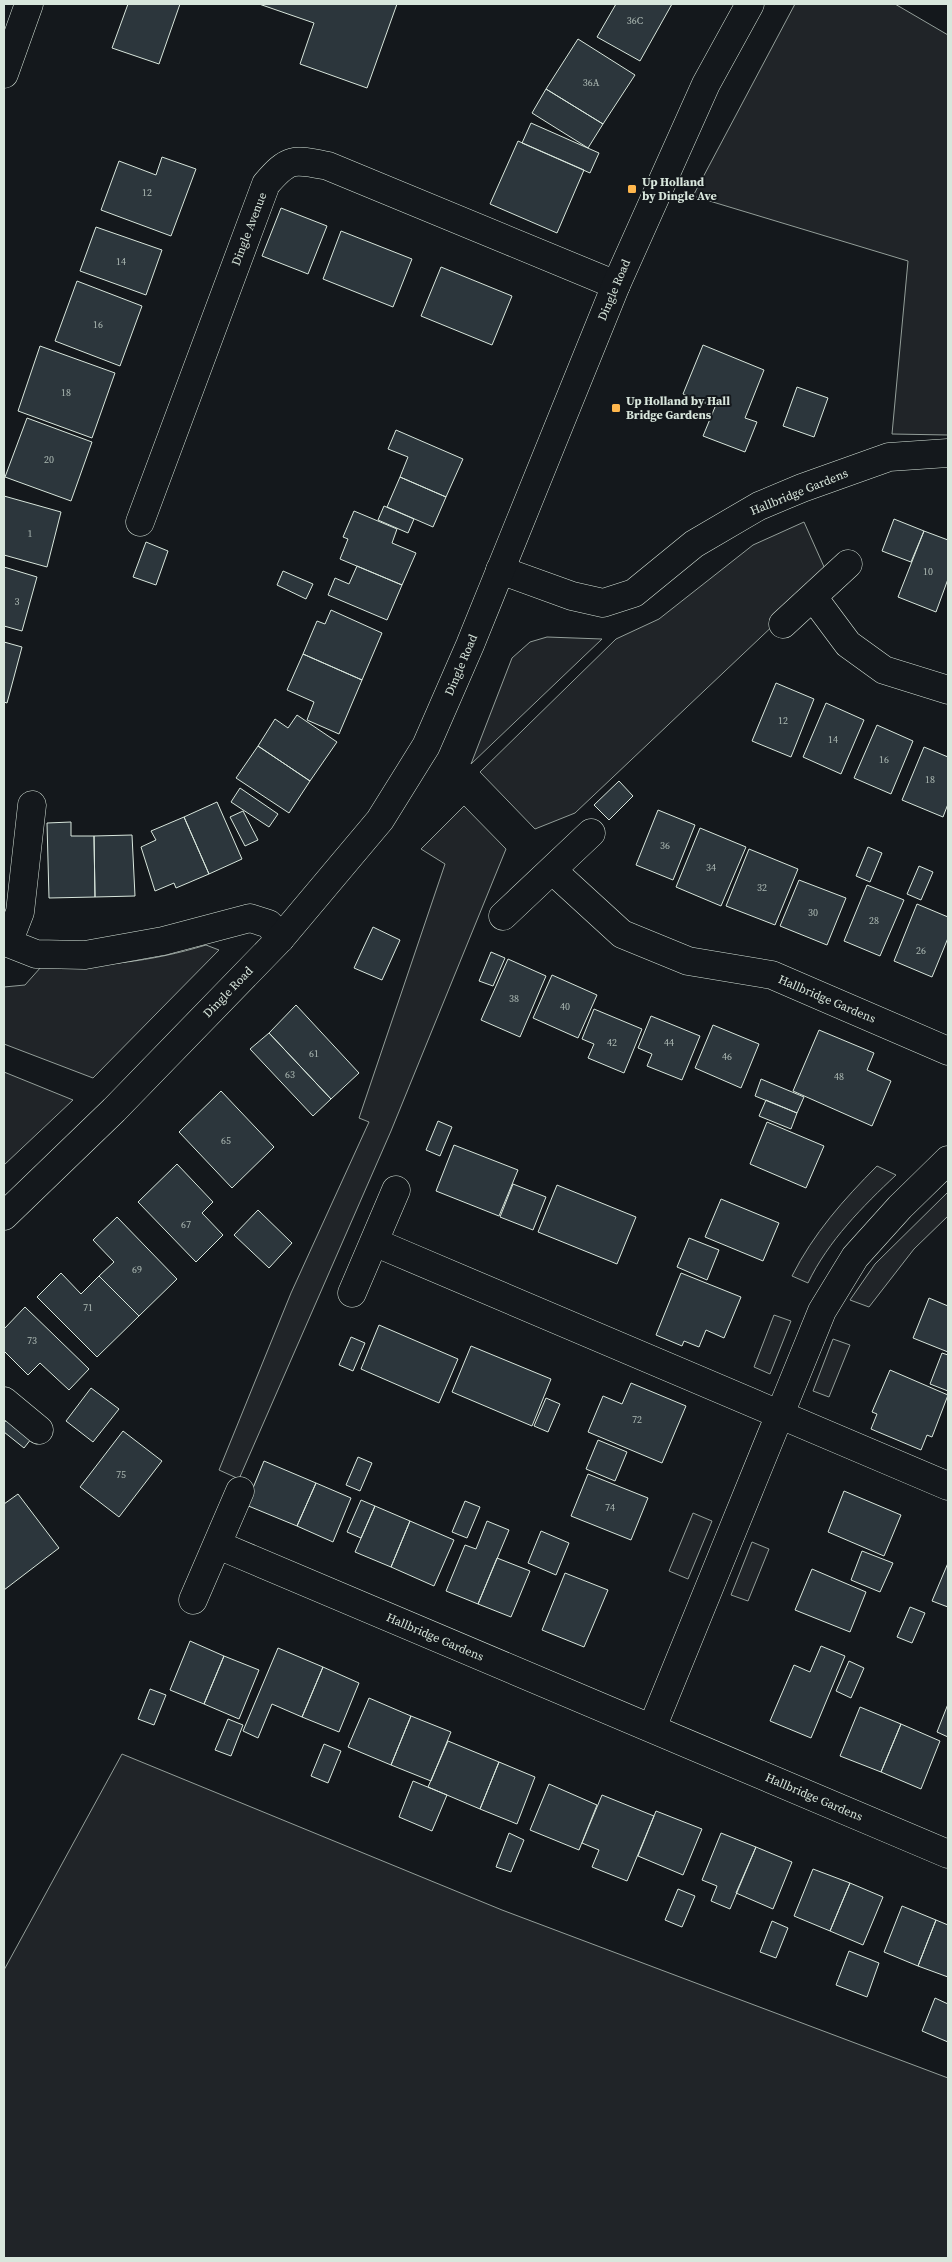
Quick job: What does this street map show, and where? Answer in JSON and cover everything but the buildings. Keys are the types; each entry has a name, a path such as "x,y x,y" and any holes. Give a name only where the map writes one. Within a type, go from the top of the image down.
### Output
{"street":[{"path":"4,74 29,4"},
{"name":"Dingle Road","path":"4,1216 114,1110 280,939 380,820 426,746 616,285 706,84 750,4"},
{"name":"Dingle Avenue","path":"140,522 266,184 283,164 303,160 328,166 616,285"},
{"name":"Hallbridge Gardens","path":"500,570 572,596 603,603 634,593 694,544 759,506 802,488 889,457 948,453"},
{"path":"783,624 848,564"},
{"path":"813,597 848,644 884,670 948,690"},
{"path":"32,805 20,912 6,948 36,954 85,955 163,941 250,918 269,924 280,939"},
{"path":"503,916 591,833"},
{"name":"Hallbridge Gardens","path":"552,870 622,934 688,962 772,975 948,1051"},
{"path":"652,1728 822,1312 856,1257 900,1207 948,1160"},
{"path":"352,1294 396,1190"},
{"path":"374,1242 948,1486"},
{"path":"4,1401 39,1430"},
{"path":"193,1600 240,1491"},
{"name":"Hallbridge Gardens","path":"218,1545 948,1854"}],"shaded area":[{"path":"795,4 895,4 948,35 948,435 892,434 908,261 693,196"},
{"path":"804,522 825,569 798,602 575,813 535,829 480,772 616,639 659,619 753,545"},
{"path":"547,637 602,639 471,764 512,658 530,642"},
{"path":"464,806 506,849 391,1131 239,1479 219,1470 291,1293 369,1122 359,1118 445,864 421,849"},
{"path":"206,945 219,950 93,1078 4,1044 4,987 25,985 41,967 83,966 124,962 165,956"},
{"path":"4,1072 73,1100 4,1165"},
{"path":"877,1166 896,1175 847,1225 826,1253 808,1283 792,1276 819,1231"},
{"path":"948,1192 948,1216 914,1249 869,1307 850,1300 875,1264"},
{"path":"774,1315 791,1321 770,1374 754,1367"},
{"path":"833,1339 850,1345 829,1397 813,1391"},
{"path":"693,1513 712,1521 688,1579 669,1571"},
{"path":"752,1542 769,1549 748,1601 731,1595"},
{"path":"122,1754 502,1910 948,2078 948,2258 4,2258 4,1970"}],"place":[{"name":"Up Holland by Dingle Ave","path":"632,189"},
{"name":"Up Holland by Hall Bridge Gardens","path":"616,408"}]}
